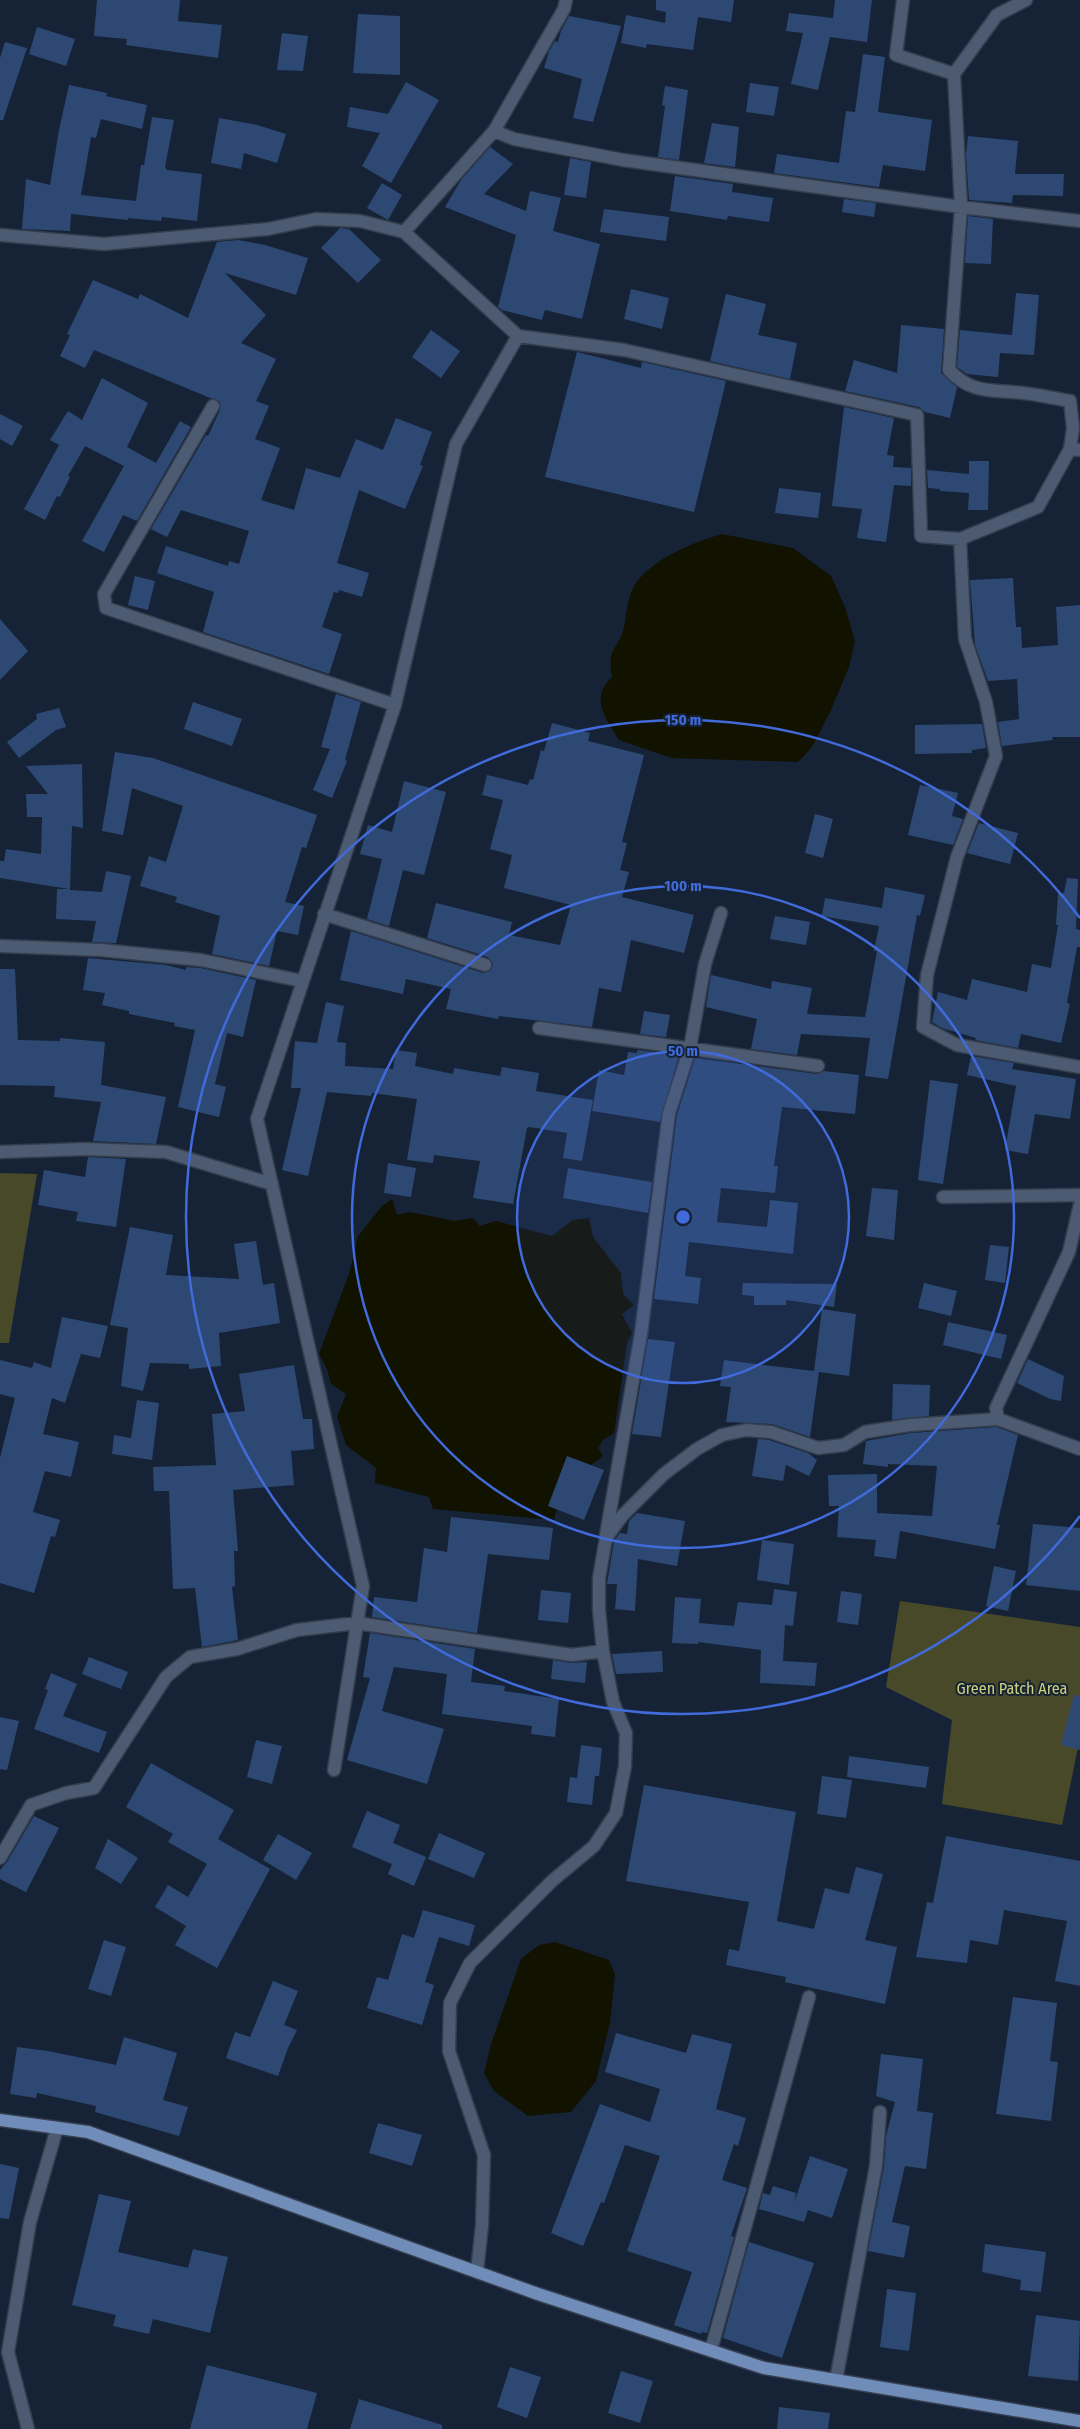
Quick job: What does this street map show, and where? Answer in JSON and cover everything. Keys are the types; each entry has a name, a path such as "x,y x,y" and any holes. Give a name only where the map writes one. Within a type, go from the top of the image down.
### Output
{"main road":[{"path":"0,2120 88,2132 477,2272 764,2368 1077,2422"}],"street":[{"path":"404,232 494,131 564,9 566,0"},
{"path":"903,0 896,55 954,74"},
{"path":"0,235 104,244 268,229 316,219 360,221 404,232 518,336 624,350 917,415 921,536 960,539 1038,507 1075,449 1070,401 1013,392 988,392 960,382 949,370 961,208 954,74 997,15 1026,0"},
{"path":"494,131 514,139 623,160 961,208 1080,221"},
{"path":"334,1770 363,1586 257,1119 395,704 456,444 518,336"},
{"path":"213,406 104,594 106,608 395,704"},
{"path":"960,539 965,639 986,702 996,756 957,857 927,975 923,1027 957,1045 1080,1067"},
{"path":"477,2272 482,2224 484,2155 448,2051 450,2003 470,1964 545,1888 594,1846 616,1813 625,1766 626,1733 613,1702 604,1651 599,1610 599,1578 641,1334 669,1113 690,1048 705,964 722,913"},
{"path":"324,914 485,965"},
{"path":"0,946 101,950 201,960 302,981"},
{"path":"539,1028 818,1066"},
{"path":"0,1152 84,1149 166,1152 272,1184"},
{"path":"943,1197 1080,1195"},
{"path":"998,1419 996,1408 1069,1252 1080,1204"},
{"path":"606,1538 627,1511 664,1474 697,1449 722,1435 746,1430 771,1432 818,1448 844,1445 865,1432 883,1429 910,1425 998,1419 1080,1449"},
{"path":"0,1858 31,1805 66,1794 94,1788 166,1677 190,1657 237,1649 297,1630 357,1624 572,1656 604,1651"},
{"path":"711,2350 809,1996"},
{"path":"836,2380 876,2166 880,2112"},
{"path":"28,2429 8,2352 30,2222 57,2128"}],"green space":[{"path":"0,1173 37,1174 9,1343 0,1343"},
{"name":"Green Patch Area","path":"900,1601 1080,1627 1080,1738 1062,1825 942,1804 952,1720 886,1687"}],"shaded area":[{"path":"722,534 793,548 831,576 845,607 855,641 849,667 831,710 812,747 798,762 672,758 619,740 602,709 602,693 605,685 612,677 612,654 622,634 629,599 636,583 653,566 675,552"},
{"path":"392,1199 397,1215 410,1212 455,1221 473,1218 480,1226 496,1221 552,1236 573,1220 589,1218 593,1237 621,1273 623,1294 634,1305 622,1314 632,1333 627,1343 614,1433 603,1440 598,1448 603,1456 591,1465 567,1465 554,1520 433,1509 429,1497 375,1483 376,1468 346,1445 337,1417 346,1394 331,1384 327,1369 319,1354 349,1274 358,1236 382,1206"},
{"path":"555,1942 609,1960 615,1975 610,2023 596,2081 571,2112 528,2116 494,2091 484,2073 491,2044 521,1959 539,1945"}],"building":[{"path":"97,0 180,0 178,21 222,25 218,58 126,45 127,39 94,36"},
{"path":"656,0 734,0 731,22 698,17 693,50 647,44 646,48 621,43 626,15 665,23 666,12 656,10"},
{"path":"835,0 872,0 867,42 830,37 818,90 791,84 803,33 786,31 789,13 833,18"},
{"path":"358,14 400,16 400,75 353,73"},
{"path":"569,16 621,26 593,122 573,118 582,79 544,68 549,51 555,41 558,42 561,31"},
{"path":"37,27 75,39 66,66 29,54"},
{"path":"282,33 308,36 303,71 277,70"},
{"path":"5,42 27,48 3,120 0,120 0,58"},
{"path":"863,54 885,57 878,112 932,120 925,171 883,165 879,187 774,173 777,154 839,163 846,111 855,112"},
{"path":"406,82 439,100 391,183 362,166 380,133 347,127 350,107 388,114"},
{"path":"750,83 779,87 774,116 746,112"},
{"path":"69,85 107,93 106,96 147,105 142,129 101,119 96,138 91,137 81,195 136,201 141,165 144,165 152,117 174,120 165,167 167,170 202,174 197,221 162,217 161,221 128,218 128,220 71,214 70,231 22,229 26,179 50,185"},
{"path":"665,86 688,90 679,160 658,157 665,106 662,105"},
{"path":"219,118 257,125 286,134 277,163 244,153 241,169 211,163"},
{"path":"712,123 739,127 735,167 704,163"},
{"path":"968,136 1018,141 1015,174 1064,174 1063,196 1013,195 1012,203 969,200 966,154"},
{"path":"490,147 513,164 484,194 526,211 530,191 561,198 553,231 600,244 582,319 545,310 542,320 502,310 498,307 516,235 445,207 461,180"},
{"path":"570,158 591,162 586,198 564,195"},
{"path":"675,176 733,184 732,192 773,198 769,222 728,216 727,220 670,211"},
{"path":"382,183 402,195 388,220 367,208"},
{"path":"844,199 876,203 874,217 842,212"},
{"path":"604,209 669,217 666,241 600,232"},
{"path":"968,216 993,219 991,264 965,263"},
{"path":"340,228 349,229 381,260 358,283 321,248"},
{"path":"238,240 265,245 308,258 296,295 225,273 266,315 241,343 276,359 256,401 269,406 255,439 280,448 261,500 294,510 306,468 340,478 356,439 383,450 396,418 432,432 420,465 423,466 405,509 359,490 337,563 369,573 362,597 339,590 338,593 334,592 322,627 342,634 329,674 203,632 214,592 157,573 166,546 228,566 229,561 239,564 249,531 181,510 167,537 151,529 206,435 208,436 220,410 220,402 94,350 85,368 60,356 70,335 67,334 93,280 138,299 140,294 188,318 217,242"},
{"path":"631,289 669,298 662,329 624,319"},
{"path":"1016,293 1039,295 1034,355 1000,353 998,377 967,374 957,367 960,330 1012,335"},
{"path":"726,294 766,304 758,335 797,343 790,379 710,361"},
{"path":"901,325 944,329 941,373 957,387 950,418 925,412 919,407 845,391 854,360 897,373"},
{"path":"431,330 460,351 441,378 412,357"},
{"path":"577,352 641,368 642,362 726,381 694,512 545,477"},
{"path":"102,378 148,403 127,447 156,463 180,421 191,427 137,521 123,515 104,552 82,541 124,466 85,446 68,476 70,477 60,497 57,496 45,520 24,509 59,445 50,440 68,411 82,420"},
{"path":"844,407 894,418 887,455 894,456 893,467 911,468 911,486 894,485 886,542 857,538 862,509 832,506"},
{"path":"0,414 23,426 12,446 0,439"},
{"path":"969,461 989,461 988,510 968,510 969,493 940,491 940,489 928,488 927,470 969,474"},
{"path":"779,488 821,493 818,518 775,513"},
{"path":"135,576 155,581 148,610 128,605"},
{"path":"1013,578 1016,627 1021,627 1022,648 1058,645 1056,607 1080,605 1080,737 1052,737 1053,740 1002,746 998,722 1019,719 1017,679 988,681 975,645 970,580"},
{"path":"0,619 28,651 0,680"},
{"path":"336,694 361,702 345,760 347,761 332,798 313,790 330,749 321,747"},
{"path":"193,702 242,719 232,746 184,729"},
{"path":"59,708 66,727 56,730 19,758 7,742 37,719 36,714"},
{"path":"552,723 590,733 588,741 644,755 622,842 627,843 620,870 629,872 622,897 694,915 684,953 631,940 621,992 599,988 592,1027 499,1016 498,1019 446,1009 451,989 406,979 403,994 340,980 351,931 483,973 490,971 493,964 488,957 427,938 436,903 512,922 509,935 560,945 571,905 504,888 512,855 490,849 503,800 482,795 487,775 528,785 530,779 533,780 541,750 544,751"},
{"path":"982,724 986,748 972,750 972,753 915,754 915,725"},
{"path":"115,752 153,758 317,815 306,848 302,847 285,902 304,906 298,935 277,931 269,966 212,954 220,916 175,902 177,897 140,886 149,856 166,862 183,806 132,788 123,835 102,831"},
{"path":"82,764 83,828 72,826 70,890 102,892 106,871 131,876 116,943 92,942 96,921 56,919 57,889 69,889 0,878 0,861 4,861 6,849 41,854 42,817 27,817 26,794 48,794 26,766"},
{"path":"404,781 446,792 424,875 403,870 389,926 367,919 382,859 360,854 368,825 392,832"},
{"path":"920,785 958,793 952,816 963,819 953,845 908,835"},
{"path":"815,814 833,819 823,858 805,853"},
{"path":"979,823 1018,833 1010,864 967,853"},
{"path":"1067,878 1078,879 1076,929 1080,930 1080,947 1077,947 1067,1003 1070,1004 1061,1043 1021,1034 1018,1048 975,1040 976,1038 942,1028 932,1022 938,992 967,1000 972,979 1027,992 1032,964 1051,968 1058,925 1056,925 1058,893 1064,893"},
{"path":"885,887 925,895 920,916 917,915 888,1079 865,1076 870,1038 801,1034 797,1055 751,1049 757,1019 706,1007 711,975 771,989 772,981 812,988 807,1014 865,1017 877,951 874,951 879,926 822,916 825,898 882,908"},
{"path":"775,916 810,922 806,945 770,939"},
{"path":"88,958 166,965 186,970 186,967 200,968 256,980 243,1037 227,1033 215,1084 226,1087 219,1117 178,1107 195,1030 174,1026 175,1023 129,1014 129,1011 102,1005 105,993 83,990"},
{"path":"0,969 15,969 18,1040 60,1041 60,1038 105,1042 101,1085 166,1097 156,1144 93,1141 101,1102 54,1097 55,1086 0,1085"},
{"path":"326,1002 344,1006 337,1042 346,1043 345,1066 393,1069 396,1050 417,1053 415,1066 453,1074 454,1068 500,1076 502,1067 539,1073 536,1091 593,1100 582,1161 563,1158 567,1133 529,1127 527,1128 513,1204 473,1198 480,1161 434,1155 433,1163 407,1160 417,1099 372,1093 371,1096 327,1092 308,1176 282,1170 301,1088 291,1088 295,1041 317,1043"},
{"path":"644,1011 670,1015 666,1037 640,1034"},
{"path":"637,1050 679,1055 660,1122 592,1111 599,1070 624,1075 628,1052 637,1053"},
{"path":"971,1056 1014,1063 1012,1069 1076,1079 1070,1119 1035,1114 1028,1154 1005,1150 1016,1086 967,1075"},
{"path":"695,1058 817,1074 824,1071 859,1075 855,1114 782,1107 774,1166 778,1166 775,1193 721,1188 717,1222 767,1227 770,1200 798,1203 793,1254 689,1242 685,1276 701,1278 698,1304 654,1299 677,1115"},
{"path":"930,1080 958,1084 943,1184 918,1180"},
{"path":"88,1157 126,1159 116,1227 76,1221 78,1212 38,1205 44,1170 85,1177"},
{"path":"388,1163 416,1168 411,1197 384,1193"},
{"path":"568,1168 652,1182 648,1213 563,1198"},
{"path":"872,1188 898,1190 894,1240 866,1236"},
{"path":"130,1227 173,1235 166,1275 239,1279 234,1244 256,1241 263,1285 274,1283 280,1323 219,1333 221,1366 189,1369 189,1364 150,1363 143,1391 121,1386 128,1328 110,1325"},
{"path":"990,1245 1009,1247 1005,1283 985,1280"},
{"path":"743,1283 837,1284 834,1307 786,1300 786,1305 754,1305 754,1296 742,1295"},
{"path":"924,1283 957,1291 951,1316 918,1308"},
{"path":"822,1309 856,1314 849,1376 819,1372 810,1437 772,1424 726,1422 731,1387 720,1386 724,1360 814,1371"},
{"path":"62,1317 108,1326 100,1358 81,1354 65,1403 52,1398 43,1434 79,1442 71,1477 45,1471 33,1512 60,1520 55,1537 51,1536 34,1593 0,1583 0,1458 15,1398 0,1394 0,1360 32,1368 34,1362 51,1368"},
{"path":"948,1322 1007,1335 1001,1359 943,1345"},
{"path":"648,1339 675,1342 661,1437 632,1434"},
{"path":"1028,1359 1064,1376 1061,1401 1050,1399 1017,1383"},
{"path":"294,1365 303,1419 312,1419 314,1449 291,1451 294,1485 233,1490 238,1551 234,1551 235,1586 232,1587 238,1640 202,1647 195,1588 173,1589 169,1491 154,1491 153,1467 216,1465 212,1414 245,1411 239,1374"},
{"path":"893,1384 930,1385 929,1416 892,1420"},
{"path":"137,1400 159,1403 152,1460 112,1454 114,1435 131,1438"},
{"path":"997,1427 1018,1435 997,1525 1000,1525 995,1549 900,1531 896,1559 874,1556 876,1540 837,1537 839,1506 829,1506 828,1475 877,1474 877,1513 932,1516 937,1466 888,1464 888,1467 863,1464 866,1441 911,1433"},
{"path":"758,1439 769,1440 808,1453 817,1460 809,1476 786,1465 783,1481 752,1476"},
{"path":"567,1456 604,1470 584,1520 548,1506"},
{"path":"637,1513 685,1521 677,1566 638,1559 635,1611 615,1609 617,1584 607,1584 614,1541 620,1533 627,1534 629,1521"},
{"path":"451,1517 553,1528 549,1560 488,1554 477,1633 372,1617 374,1597 417,1602 424,1548 447,1552"},
{"path":"1033,1524 1080,1528 1080,1591 1026,1585"},
{"path":"762,1540 794,1544 789,1585 757,1580"},
{"path":"994,1566 1016,1571 1008,1611 986,1606"},
{"path":"774,1589 797,1592 793,1626 785,1625 783,1661 817,1663 815,1686 760,1683 761,1650 698,1642 698,1644 672,1643 675,1597 701,1599 699,1623 734,1626 738,1602 772,1605"},
{"path":"541,1590 571,1593 568,1623 538,1620"},
{"path":"841,1591 862,1594 858,1625 837,1622"},
{"path":"370,1633 475,1649 471,1682 505,1686 504,1691 559,1699 555,1737 531,1734 532,1726 442,1714 447,1674 394,1667 382,1711 444,1729 427,1784 347,1760 370,1678 363,1677"},
{"path":"662,1651 663,1672 616,1674 612,1654"},
{"path":"89,1657 128,1672 121,1689 82,1674"},
{"path":"553,1660 571,1663 587,1662 585,1683 551,1679"},
{"path":"51,1673 77,1684 63,1716 107,1732 99,1753 34,1729 48,1690 45,1689"},
{"path":"1074,1695 1080,1696 1080,1750 1061,1745"},
{"path":"0,1717 19,1721 7,1770 0,1769"},
{"path":"256,1740 282,1746 272,1784 247,1777"},
{"path":"581,1745 602,1748 599,1776 595,1776 592,1805 567,1802 570,1777 577,1778"},
{"path":"849,1756 929,1767 926,1788 847,1777"},
{"path":"151,1763 234,1810 218,1839 270,1869 217,1968 175,1945 186,1926 155,1907 168,1885 188,1897 207,1864 168,1842 173,1834 126,1807"},
{"path":"822,1776 852,1780 846,1818 817,1814"},
{"path":"644,1785 796,1812 777,1921 814,1929 825,1888 849,1894 856,1867 883,1874 865,1940 897,1947 885,2004 785,1982 786,1977 726,1965 729,1949 739,1951 749,1902 626,1881"},
{"path":"367,1811 400,1825 393,1843 426,1857 414,1886 388,1874 392,1864 352,1847"},
{"path":"34,1816 59,1828 26,1892 0,1879 0,1870 7,1862"},
{"path":"439,1833 485,1853 474,1878 428,1859"},
{"path":"278,1834 312,1853 296,1880 263,1860"},
{"path":"946,1836 1080,1861 1080,1986 1055,1981 1067,1921 1004,1910 998,1945 970,1940 967,1963 916,1957 927,1902 933,1903"},
{"path":"108,1839 138,1858 121,1884 95,1868"},
{"path":"423,1910 475,1925 469,1946 439,1937 425,1982 434,1985 422,2025 367,2008 377,1977 388,1980 402,1934 414,1938"},
{"path":"104,1940 126,1947 111,1996 88,1989"},
{"path":"273,1981 298,1991 284,2025 297,2030 278,2076 226,2058 235,2032 250,2037"},
{"path":"1013,1997 1057,2003 1050,2061 1058,2062 1051,2121 996,2114"},
{"path":"616,2033 686,2053 692,2034 732,2044 716,2109 746,2118 738,2146 734,2144 722,2180 747,2188 731,2236 734,2237 707,2333 702,2332 701,2334 674,2325 692,2272 627,2251 660,2156 625,2145 604,2203 601,2202 583,2246 551,2233 600,2104 650,2122 660,2089 605,2072"},
{"path":"124,2037 177,2053 163,2100 188,2107 179,2136 95,2112 96,2106 37,2093 36,2098 10,2094 17,2047 48,2051 116,2065"},
{"path":"881,2054 923,2059 917,2111 933,2113 926,2169 905,2166 892,2222 910,2226 904,2258 868,2251 884,2167 886,2136 895,2102 876,2096"},
{"path":"378,2123 422,2135 412,2166 369,2153"},
{"path":"810,2156 848,2169 832,2218 808,2210 804,2222 759,2209 763,2193 770,2195 773,2186 796,2193 794,2203"},
{"path":"0,2164 19,2168 9,2219 0,2218"},
{"path":"99,2194 131,2201 118,2252 188,2268 193,2249 228,2257 210,2333 153,2319 149,2334 113,2326 116,2315 72,2305"},
{"path":"749,2242 814,2263 782,2358 723,2338"},
{"path":"985,2244 1046,2252 1041,2292 1020,2290 1021,2280 982,2272"},
{"path":"887,2289 916,2293 909,2351 880,2347"},
{"path":"1036,2315 1080,2321 1078,2381 1028,2376"},
{"path":"207,2365 317,2393 307,2429 190,2429"},
{"path":"510,2367 541,2377 527,2418 497,2407"},
{"path":"621,2371 653,2381 640,2423 608,2413"},
{"path":"359,2399 442,2425 442,2429 350,2429"},
{"path":"779,2407 830,2413 828,2429 777,2429"}]}
